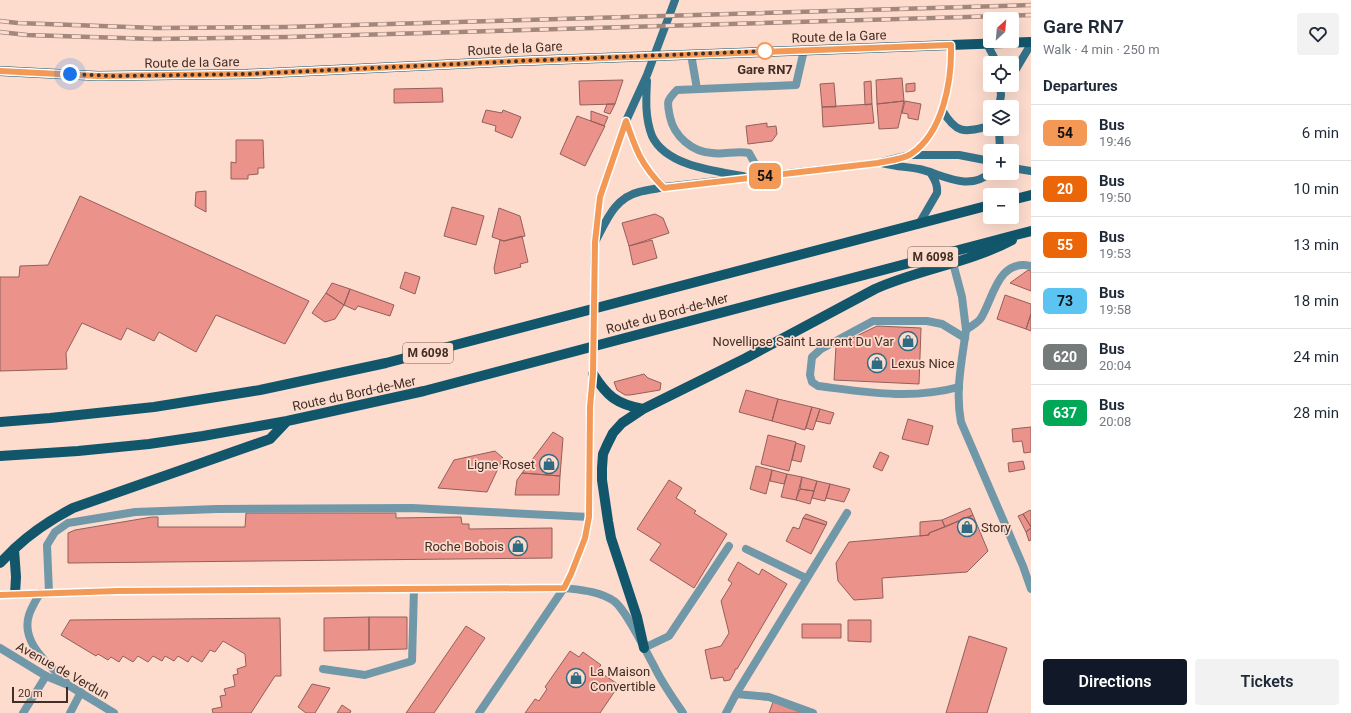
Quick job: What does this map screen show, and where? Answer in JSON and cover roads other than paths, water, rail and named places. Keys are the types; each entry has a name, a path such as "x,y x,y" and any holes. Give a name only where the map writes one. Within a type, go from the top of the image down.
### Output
{"main road":[{"path":"594,281 595,242 600,197 626,121 647,75 675,0"},
{"name":"Route de la Gare","path":"1019,43 1031,43"},
{"path":"1019,64 1031,43"},
{"name":"Route de la Gare","path":"0,71 98,76 240,74 691,54 983,44"},
{"path":"910,155 928,137 936,126 942,110 952,62 951,45"},
{"path":"647,75 647,117 653,138 662,148 671,156 686,163 709,170 752,177"},
{"path":"1000,100 1001,92"},
{"path":"942,110 949,122 958,129 971,131 983,128"},
{"path":"626,121 634,144 647,170 664,188"},
{"path":"595,242 612,210 622,199 638,192 752,177 878,163 910,155 959,155 983,160"},
{"path":"878,163 918,169 949,179 969,182 983,178"},
{"path":"1019,169 1031,171"},
{"path":"919,224 938,189 936,181 930,172"},
{"path":"1019,198 1031,195"},
{"name":"Route du Bord-de-Mer","path":"0,422 154,407 260,390 386,363 983,207"},
{"path":"644,648 636,617 611,538 602,474 604,454 607,445 613,433 622,423 643,409 746,358 875,289 897,279 994,250 1028,232"},
{"name":"Route du Bord-de-Mer","path":"0,456 78,452 149,444 287,421 424,391 1028,232"},
{"path":"593,374 603,390 611,397 623,404 643,409"},
{"path":"564,588 585,538 589,517 590,407 593,374"},
{"path":"0,563 30,534 47,522 73,508 270,439 287,421"},
{"path":"14,548 16,577 15,594"}],"street":[{"path":"762,176 749,153 711,154 685,142 675,132 671,122 668,106 669,98 677,90 796,85 804,50"},
{"path":"691,54 697,89"},
{"path":"953,263 962,297 965,334 959,387 958,409 961,422 1031,588"},
{"path":"965,334 980,320 999,279 1014,267 1022,265 1031,266"},
{"path":"959,387 931,393 900,395 818,386 812,382 810,375 810,363 812,357 821,349 873,321 926,321 942,324 965,334"},
{"path":"49,593 47,545 55,532 68,523 135,512 217,509 412,508 589,517"},
{"path":"726,713 806,578 847,513"},
{"path":"644,648 669,636 729,546"},
{"path":"746,549 806,578"},
{"path":"479,713 564,588"},
{"path":"0,595 40,593 564,588 593,592 612,600 618,605 666,688 683,713"},
{"path":"322,669 365,675 412,661 414,589"},
{"path":"40,593 29,615 27,624 29,637 34,648 68,684"},
{"name":"Avenue de Verdun","path":"0,648 46,676 68,684 114,713"},
{"path":"23,713 46,676"},
{"path":"70,713 81,692"},
{"path":"736,694 769,698 813,713"}],"tunnel":[{"path":"593,374 594,281"}],"railway":[{"path":"0,21 156,28 286,27 1031,5"},
{"path":"0,32 27,35 154,39 288,37 1031,15"}],"place":[{"name":"Gare RN7","path":"765,51"},
{"name":"Novellipse Saint Laurent Du Var","path":"908,341"},
{"name":"Lexus Nice","path":"877,363"},
{"name":"Ligne Roset","path":"549,464"},
{"name":"Story","path":"967,527"},
{"name":"Roche Bobois","path":"518,546"},
{"name":"La Maison Convertible","path":"576,678"}]}
